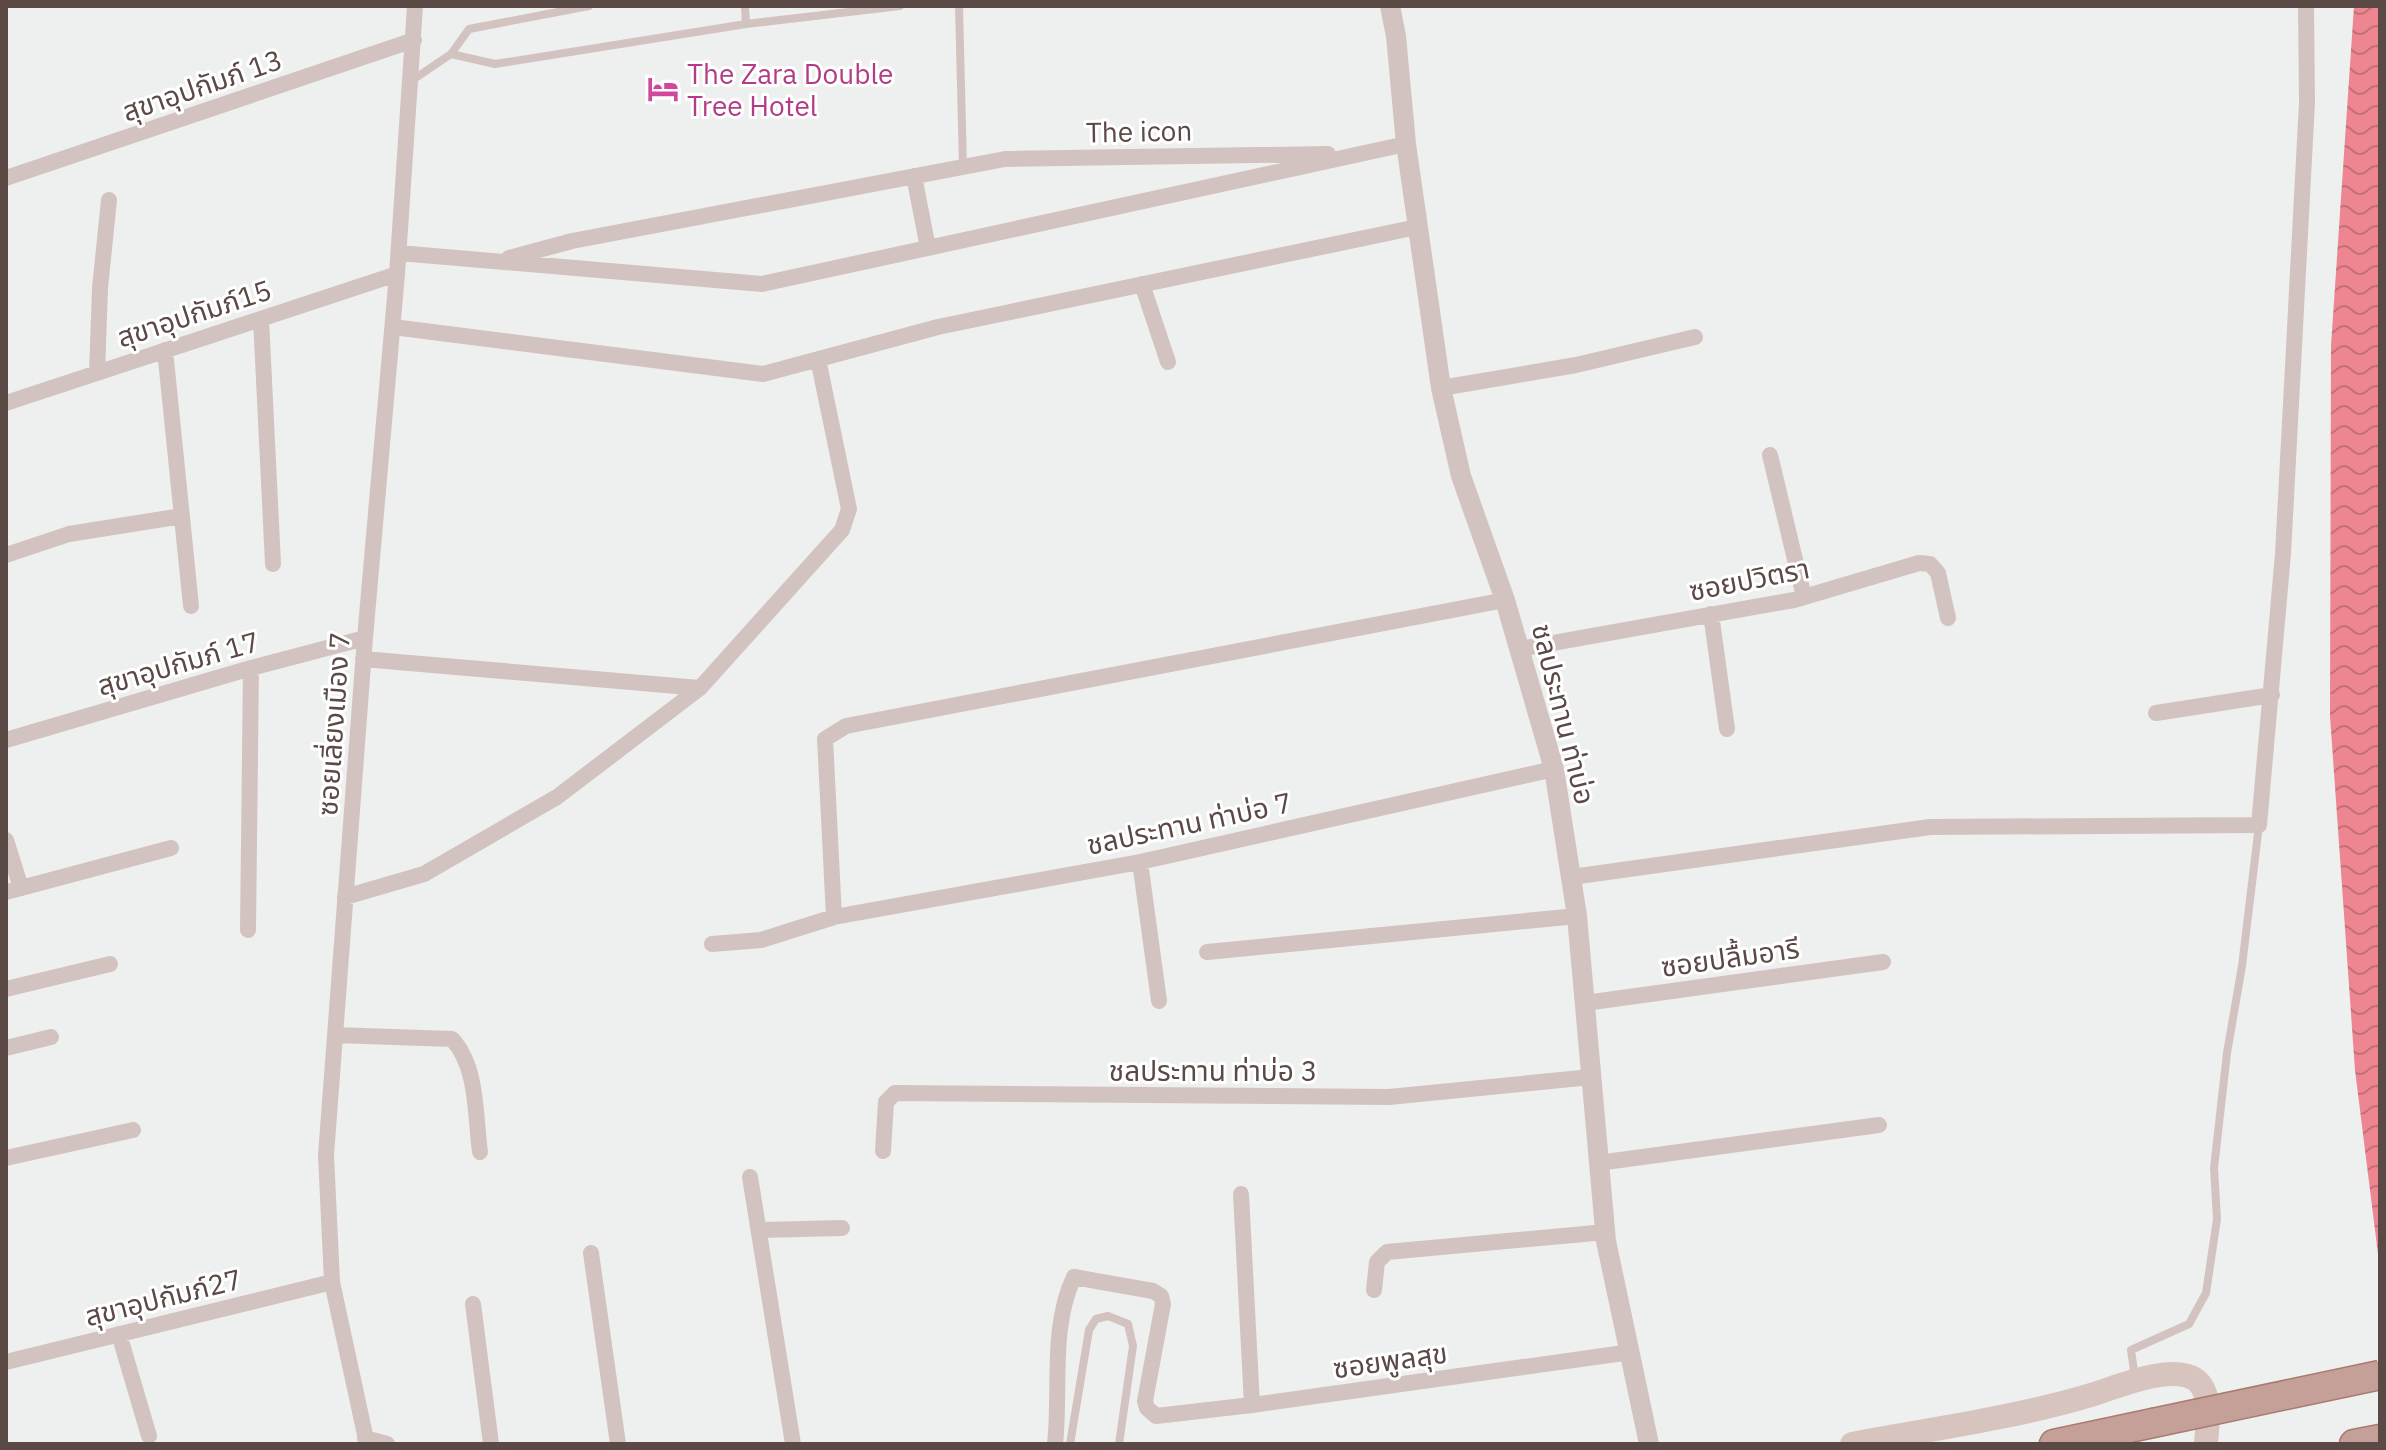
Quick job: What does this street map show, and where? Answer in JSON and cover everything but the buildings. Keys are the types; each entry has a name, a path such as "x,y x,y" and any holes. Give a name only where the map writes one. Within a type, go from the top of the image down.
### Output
{"highway":[{"path":"2054,1444 2380,1375"},
{"path":"2354,1444 2380,1439"}],"main road":[{"path":"1852,1444 2054,1406 2157,1375 2188,1375 2200,1383 2207,1400 2206,1444"}],"street":[{"name":"ซอยเลี่ยงเมือง 7","path":"366,1441 332,1282 326,1155 363,659 399,253 415,6"},
{"name":"ชลประทาน ท่าบ่อ","path":"1390,6 1417,227 1441,388 1461,476 1505,600 1554,769 1577,916 1606,1232 1649,1444"},
{"path":"1572,877 1930,827 2259,825 2283,554 2307,102 2306,6"},
{"name":"สุขาอุปกัมภ์ 13","path":"6,178 414,40"},
{"name":"The icon","path":"399,253 762,284 1406,144"},
{"name":"The icon","path":"496,261 572,241 1005,159 1366,153"},
{"path":"914,176 928,248"},
{"path":"97,373 100,288 109,200"},
{"path":"393,327 763,374 938,327 1417,227"},
{"name":"สุขาอุปกัมภ์15","path":"6,403 397,274"},
{"path":"1142,284 1168,362"},
{"path":"261,319 273,564"},
{"path":"1441,388 1576,365 1695,337"},
{"path":"165,350 191,606"},
{"path":"345,897 424,874 557,797 700,688 842,530 849,509 818,359"},
{"path":"1770,455 1804,597"},
{"path":"6,555 69,534 182,516"},
{"name":"ซอยปวิตรา","path":"1519,649 1804,597 1919,563 1930,564 1938,573 1948,618"},
{"path":"834,917 825,739 846,726 1505,600"},
{"path":"1711,614 1727,729"},
{"name":"สุขาอุปกัมภ์ 17","path":"6,740 365,638"},
{"path":"363,659 700,688"},
{"path":"248,930 251,668"},
{"path":"2156,713 2272,695"},
{"name":"ชลประทาน ท่าบ่อ 7","path":"712,944 761,940 834,917 1140,862 1554,769"},
{"path":"6,840 14,890 171,848"},
{"path":"1140,862 1159,1001"},
{"path":"1207,952 1577,916"},
{"name":"ซอยปลื้มอารี","path":"1585,1003 1883,962"},
{"path":"6,989 110,964"},
{"path":"335,1035 452,1039 463,1051 469,1068 480,1152"},
{"path":"6,1048 51,1037"},
{"name":"ชลประทาน ท่าบ่อ 3","path":"883,1151 886,1102 895,1093 1389,1097 1591,1077"},
{"path":"1598,1163 1879,1125"},
{"path":"6,1158 133,1130"},
{"path":"750,1177 793,1444"},
{"path":"1241,1194 1252,1405"},
{"path":"759,1230 842,1228"},
{"path":"1374,1290 1377,1262 1387,1252 1606,1232"},
{"path":"591,1253 618,1444"},
{"name":"ซอยพูลสุข","path":"1055,1444 1059,1411 1060,1337 1069,1287 1074,1277 1153,1291 1161,1296 1163,1304 1145,1401 1147,1408 1156,1416 1631,1352"},
{"name":"สุขาอุปกัมภ์27","path":"6,1362 332,1282"},
{"path":"473,1304 491,1444"},
{"path":"119,1334 149,1436"},
{"path":"366,1441 387,1444"}],"lane":[{"path":"411,81 451,54 469,29 589,6"},
{"path":"745,6 746,24"},
{"path":"451,54 495,64 746,24 900,6"},
{"path":"959,6 963,167"},
{"path":"2136,1381 2131,1350 2189,1324 2206,1293 2217,1219 2214,1168 2227,1053 2242,966 2259,825"},
{"path":"1070,1444 1089,1330 1096,1319 1108,1316 1128,1324 1133,1346 1119,1444"}],"water":[{"path":"2354,6 2380,6 2380,1270 2355,1070 2330,716 2331,346"}],"place":[{"name":"The Zara Double Tree Hotel","path":"663,89"}]}
